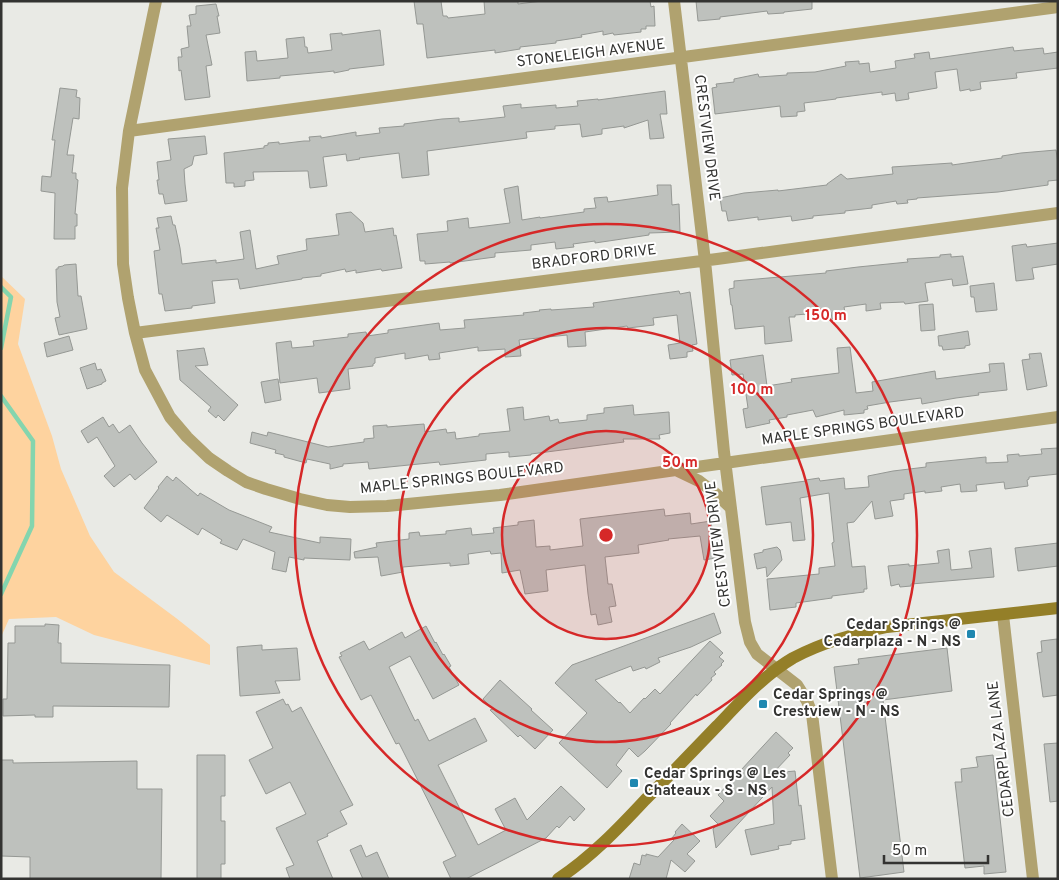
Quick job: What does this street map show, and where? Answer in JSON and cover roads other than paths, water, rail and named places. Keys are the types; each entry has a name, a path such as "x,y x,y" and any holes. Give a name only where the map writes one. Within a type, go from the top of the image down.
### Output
{"main road":[{"path":"558,879 593,853 743,699 776,670 792,659 838,638 860,632 887,627 1058,608"}],"street":[{"name":"MAPLE SPRINGS BOULEVARD","path":"156,1 129,131 122,188 123,264 128,298 145,370 170,417 209,458 246,482 300,499 327,505 350,507 387,506 500,495 726,462 1058,418"},
{"name":"CRESTVIEW DRIVE","path":"674,1 705,261 744,622 750,642 757,654 797,685 807,701 812,714 832,879"},
{"name":"STONELEIGH AVENUE","path":"129,131 1058,7"},
{"name":"BRADFORD DRIVE","path":"135,333 705,261 1058,213"},
{"path":"676,470 699,481 731,508"},
{"name":"CEDARPLAZA LANE","path":"1002,615 1033,879"}],"waterway":[{"path":"1,287 11,297 1,348"},
{"path":"1,396 33,441 32,526 1,594"}],"place":[{"name":"Cedar Springs @ Cedarplaza - N - NS","path":"971,634"},
{"name":"Cedar Springs @ Crestview - N - NS","path":"763,704"},
{"name":"Cedar Springs @ Les Chateaux - S - NS","path":"634,783"}]}
